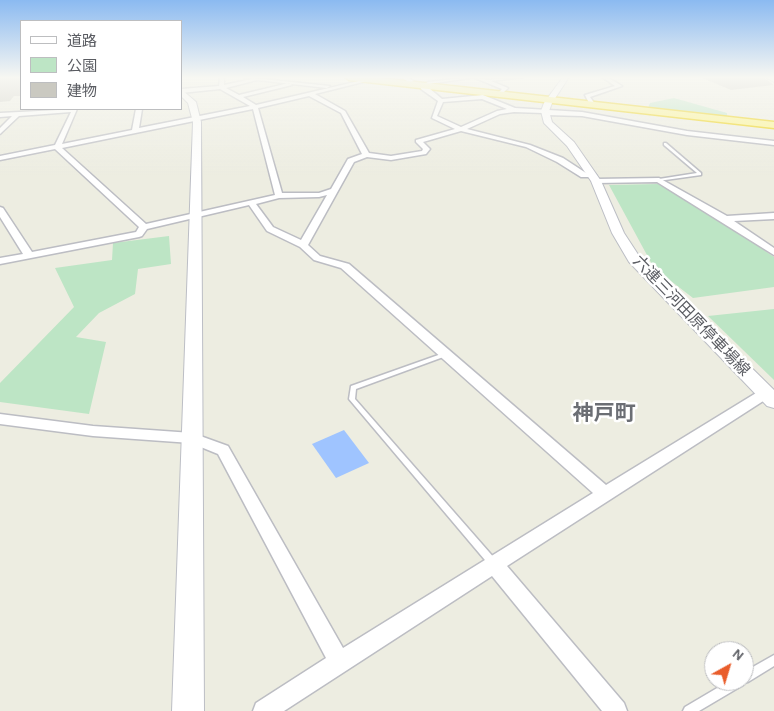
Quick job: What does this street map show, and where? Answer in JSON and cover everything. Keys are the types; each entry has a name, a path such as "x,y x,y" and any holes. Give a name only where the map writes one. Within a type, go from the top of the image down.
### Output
{"highway":[{"path":"646,110 774,125"}],"street":[{"path":"0,115 72,110"},
{"path":"57,147 75,110"},
{"path":"135,131 139,110"},
{"path":"188,711 197,119 194,110"},
{"path":"0,158 240,110"},
{"path":"256,110 279,196"},
{"path":"340,110 343,112 366,155"},
{"path":"437,110 434,117 460,129 528,146 560,160 584,175 594,178 659,180 725,219 774,252"},
{"path":"304,245 351,161 366,155 391,158 424,153 427,149 418,141 460,129 487,116 513,110"},
{"name":"六連三河田原停車場線","path":"547,110 548,123 572,144 594,178 618,233 636,262 770,397"},
{"path":"560,110 687,133 774,143"},
{"path":"0,132 17,114"},
{"path":"57,147 144,227"},
{"path":"0,262 139,234 144,227 279,196 319,195 334,192"},
{"path":"251,203 270,229 304,245 317,258 345,266 606,495"},
{"path":"0,210 29,255"},
{"path":"725,219 774,216"},
{"path":"264,711 494,564 770,397"},
{"path":"0,419 93,431 192,438 223,450 339,662"},
{"path":"494,564 616,711"}],"lane":[{"path":"659,180 700,174 665,144"},
{"path":"444,354 353,388 352,399 494,564"},
{"path":"754,672 774,660"},
{"path":"689,711 722,691"}],"green space":[{"path":"665,110 717,110 727,113 727,118"},
{"path":"658,184 720,220 774,257 774,287 693,298 654,268 609,185"},
{"path":"169,236 171,264 138,269 135,294 99,313 76,337 106,342 89,414 0,402 0,383 74,307 55,268 112,260 113,243"},
{"path":"774,309 774,380 708,316"}],"water":[{"path":"344,430 369,463 336,478 312,444"}],"district":[{"name":"神戸町","path":"604,414"}]}
